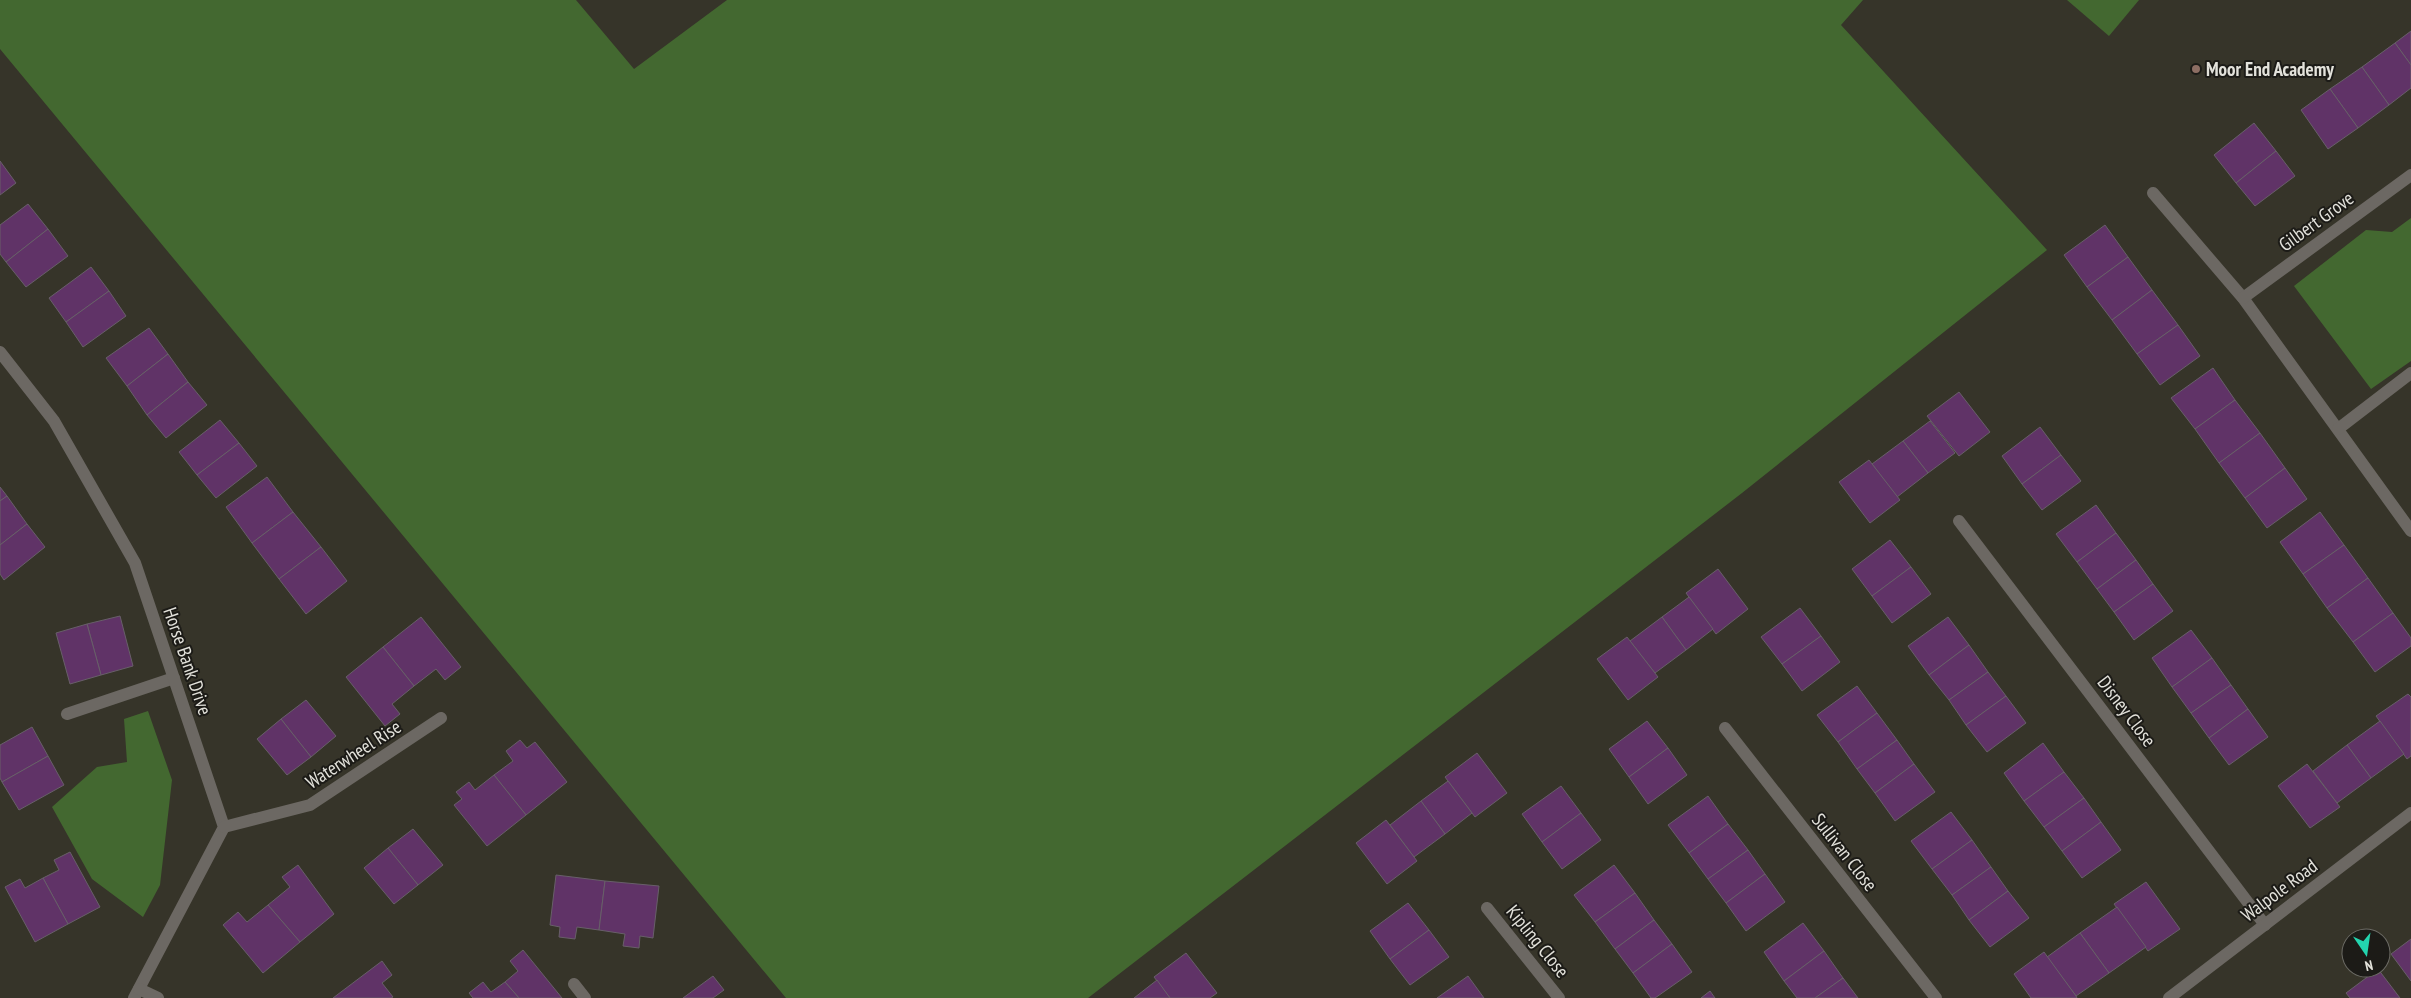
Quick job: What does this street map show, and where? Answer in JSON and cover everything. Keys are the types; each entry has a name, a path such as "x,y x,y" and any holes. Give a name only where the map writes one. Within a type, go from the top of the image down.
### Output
{"street":[{"name":"Gilbert Grove","path":"2243,298 2411,175"},
{"path":"2153,193 2243,298 2411,532"},
{"name":"Horse Bank Drive","path":"0,352 54,421 135,563 224,827"},
{"path":"2338,429 2411,373"},
{"name":"Disney Close","path":"1959,521 2265,925"},
{"path":"67,714 174,678"},
{"name":"Waterwheel Rise","path":"224,827 310,805 441,718"},
{"name":"Sullivan Close","path":"1725,728 1936,998"},
{"name":"Walpole Road","path":"2169,998 2411,813"},
{"path":"158,998 137,993 224,827"},
{"name":"Kipling Close","path":"1487,908 1559,998"},
{"path":"574,984 585,998"}],"green space":[{"path":"0,0 576,0 634,69 727,0 1863,0 1841,25 2047,250 1742,493 1088,998 786,998 0,49"},
{"path":"2067,0 2139,0 2109,36"},
{"path":"2411,218 2411,361 2371,389 2294,286 2366,230 2392,232"},
{"path":"148,711 172,780 160,885 143,917 92,879 52,807 97,767 127,762 124,719"}],"building":[{"path":"2411,31 2411,65 2395,43"},
{"path":"2395,43 2411,65 2411,88 2389,105 2362,67"},
{"path":"2362,67 2389,105 2358,128 2330,89"},
{"path":"2330,89 2358,128 2328,149 2301,110"},
{"path":"2254,123 2276,151 2236,183 2214,155"},
{"path":"2276,151 2295,176 2255,206 2236,183"},
{"path":"0,161 16,183 0,195"},
{"path":"28,204 48,229 6,262 0,254 0,225"},
{"path":"2105,225 2128,257 2087,287 2064,255"},
{"path":"48,229 68,256 26,287 6,262"},
{"path":"2128,257 2152,290 2112,320 2087,287"},
{"path":"91,267 109,291 66,322 49,298"},
{"path":"2152,290 2178,325 2137,354 2112,320"},
{"path":"109,291 126,316 83,347 66,322"},
{"path":"2178,325 2200,356 2160,385 2137,354"},
{"path":"149,328 168,354 127,386 106,358"},
{"path":"168,354 188,382 147,415 127,386"},
{"path":"2213,368 2235,400 2195,429 2171,398"},
{"path":"188,382 207,405 166,438 147,415"},
{"path":"1959,392 1990,432 1959,456 1927,416"},
{"path":"2235,400 2260,433 2219,463 2195,429"},
{"path":"220,420 239,443 197,475 179,452"},
{"path":"1930,421 1955,453 1928,473 1903,441"},
{"path":"2040,427 2061,455 2022,484 2002,456"},
{"path":"2260,433 2285,468 2245,498 2219,463"},
{"path":"1903,441 1928,473 1897,497 1872,464"},
{"path":"239,443 257,466 216,498 197,475"},
{"path":"2061,455 2081,481 2042,510 2022,484"},
{"path":"1869,460 1900,500 1870,523 1839,482"},
{"path":"2285,468 2307,499 2267,528 2245,498"},
{"path":"267,477 293,512 252,543 226,507"},
{"path":"0,487 7,496 0,501"},
{"path":"7,496 27,524 0,545 0,501"},
{"path":"2096,505 2116,533 2077,562 2056,534"},
{"path":"293,512 321,547 279,579 252,543"},
{"path":"2320,512 2344,545 2303,574 2280,542"},
{"path":"27,524 45,547 4,580 0,574 0,545"},
{"path":"2116,533 2136,560 2097,589 2077,562"},
{"path":"1890,540 1911,567 1872,596 1852,569"},
{"path":"2344,545 2368,578 2327,608 2303,574"},
{"path":"321,547 347,581 306,614 279,579"},
{"path":"2136,560 2153,584 2114,612 2097,589"},
{"path":"1911,567 1931,594 1892,623 1872,596"},
{"path":"1718,569 1748,609 1716,634 1686,593"},
{"path":"2368,578 2393,613 2353,642 2327,608"},
{"path":"2153,584 2173,611 2134,640 2114,612"},
{"path":"1689,597 1713,629 1686,650 1662,617"},
{"path":"1800,608 1821,636 1782,664 1761,637"},
{"path":"2393,613 2411,638 2411,646 2375,672 2353,642"},
{"path":"120,616 133,666 101,675 87,624"},
{"path":"421,617 461,667 445,680 436,669 414,686 383,647"},
{"path":"1662,617 1686,650 1655,673 1630,641"},
{"path":"1948,617 1969,645 1929,675 1908,646"},
{"path":"87,624 101,675 70,684 56,633"},
{"path":"2191,630 2212,658 2172,687 2152,658"},
{"path":"1821,636 1840,662 1802,691 1782,664"},
{"path":"1627,637 1658,677 1628,700 1597,659"},
{"path":"1969,645 1988,672 1949,700 1929,675"},
{"path":"383,647 414,686 392,704 400,714 385,726 346,677"},
{"path":"2212,658 2231,685 2191,713 2172,687"},
{"path":"1988,672 2006,696 1966,725 1949,700"},
{"path":"2231,685 2248,709 2209,738 2191,713"},
{"path":"1857,686 1877,713 1838,742 1817,715"},
{"path":"2408,694 2411,697 2411,756 2407,759 2376,716"},
{"path":"2006,696 2026,723 1987,752 1966,725"},
{"path":"306,700 336,736 311,757 281,719"},
{"path":"2248,709 2268,737 2229,765 2209,738"},
{"path":"1877,713 1897,740 1857,769 1838,742"},
{"path":"281,719 311,757 287,775 257,739"},
{"path":"1647,721 1668,748 1629,777 1609,749"},
{"path":"2380,721 2404,754 2371,778 2347,745"},
{"path":"32,727 48,756 2,782 0,778 0,745"},
{"path":"520,740 527,748 535,742 567,782 526,815 494,775 513,761 506,751"},
{"path":"1897,740 1914,764 1875,793 1857,769"},
{"path":"2043,743 2064,772 2024,801 2004,773"},
{"path":"2347,745 2371,778 2337,803 2313,771"},
{"path":"1668,748 1687,775 1648,804 1629,777"},
{"path":"1477,753 1507,793 1475,817 1445,777"},
{"path":"48,756 64,785 19,810 2,782"},
{"path":"1914,764 1935,792 1895,821 1875,793"},
{"path":"2307,764 2340,807 2310,828 2278,786"},
{"path":"2064,772 2084,798 2044,827 2024,801"},
{"path":"494,775 526,815 487,846 454,805 462,799 456,792 469,782 475,790"},
{"path":"1448,781 1472,813 1445,834 1421,801"},
{"path":"1561,786 1581,813 1542,842 1522,814"},
{"path":"1708,796 1728,824 1689,853 1668,825"},
{"path":"2084,798 2101,822 2062,851 2044,827"},
{"path":"1421,801 1445,834 1414,857 1390,825"},
{"path":"1951,812 1972,840 1932,869 1911,841"},
{"path":"1581,813 1601,840 1562,869 1542,842"},
{"path":"1386,820 1417,861 1387,884 1356,843"},
{"path":"2101,822 2121,850 2082,878 2062,851"},
{"path":"1728,824 1748,850 1708,879 1689,853"},
{"path":"413,829 443,865 418,885 388,848"},
{"path":"1972,840 1991,867 1952,895 1932,869"},
{"path":"388,848 418,885 394,904 364,868"},
{"path":"1748,850 1765,874 1726,903 1708,879"},
{"path":"70,852 100,907 68,924 43,878 59,870 54,860"},
{"path":"298,865 334,914 300,942 268,905 290,887 282,877"},
{"path":"1614,865 1635,893 1595,922 1574,895"},
{"path":"1991,867 2008,891 1969,920 1952,895"},
{"path":"1765,874 1785,902 1746,931 1726,903"},
{"path":"556,875 605,881 599,930 577,927 575,939 559,937 560,927 550,925"},
{"path":"43,878 68,924 35,942 5,887 20,879 25,888"},
{"path":"605,881 659,886 653,938 640,936 639,948 623,946 625,934 599,930"},
{"path":"2146,882 2180,929 2148,951 2114,904"},
{"path":"2008,891 2029,918 1990,947 1969,920"},
{"path":"1635,893 1654,920 1615,949 1595,922"},
{"path":"1408,903 1429,930 1390,959 1370,931"},
{"path":"268,905 300,942 263,973 223,925 238,912 247,922"},
{"path":"2117,907 2146,947 2109,973 2080,933"},
{"path":"1654,920 1672,944 1633,973 1615,949"},
{"path":"1803,923 1824,951 1784,981 1764,952"},
{"path":"1429,930 1449,957 1410,985 1390,959"},
{"path":"2080,933 2109,973 2076,996 2047,957"},
{"path":"2411,939 2411,981 2391,954"},
{"path":"1672,944 1692,972 1655,998 1651,998 1633,973"},
{"path":"523,950 562,998 519,998 505,982 518,971 510,961"},
{"path":"1824,951 1843,978 1815,998 1797,998 1784,981"},
{"path":"2044,952 2077,998 2031,998 2014,974"},
{"path":"1186,953 1217,993 1210,998 1170,998 1154,977"},
{"path":"382,961 392,975 382,983 393,997 333,998"},
{"path":"713,976 724,990 713,998 683,998"},
{"path":"1468,976 1484,998 1437,998"},
{"path":"1843,978 1858,998 1815,998"},
{"path":"2366,978 2385,978 2400,998 2350,998 2346,993"},
{"path":"1157,980 1170,998 1134,998"},
{"path":"483,982 491,992 505,982 519,998 473,998 469,993"},
{"path":"1710,991 1715,998 1701,998"}],"place":[{"name":"Moor End Academy","path":"2196,69"}]}
